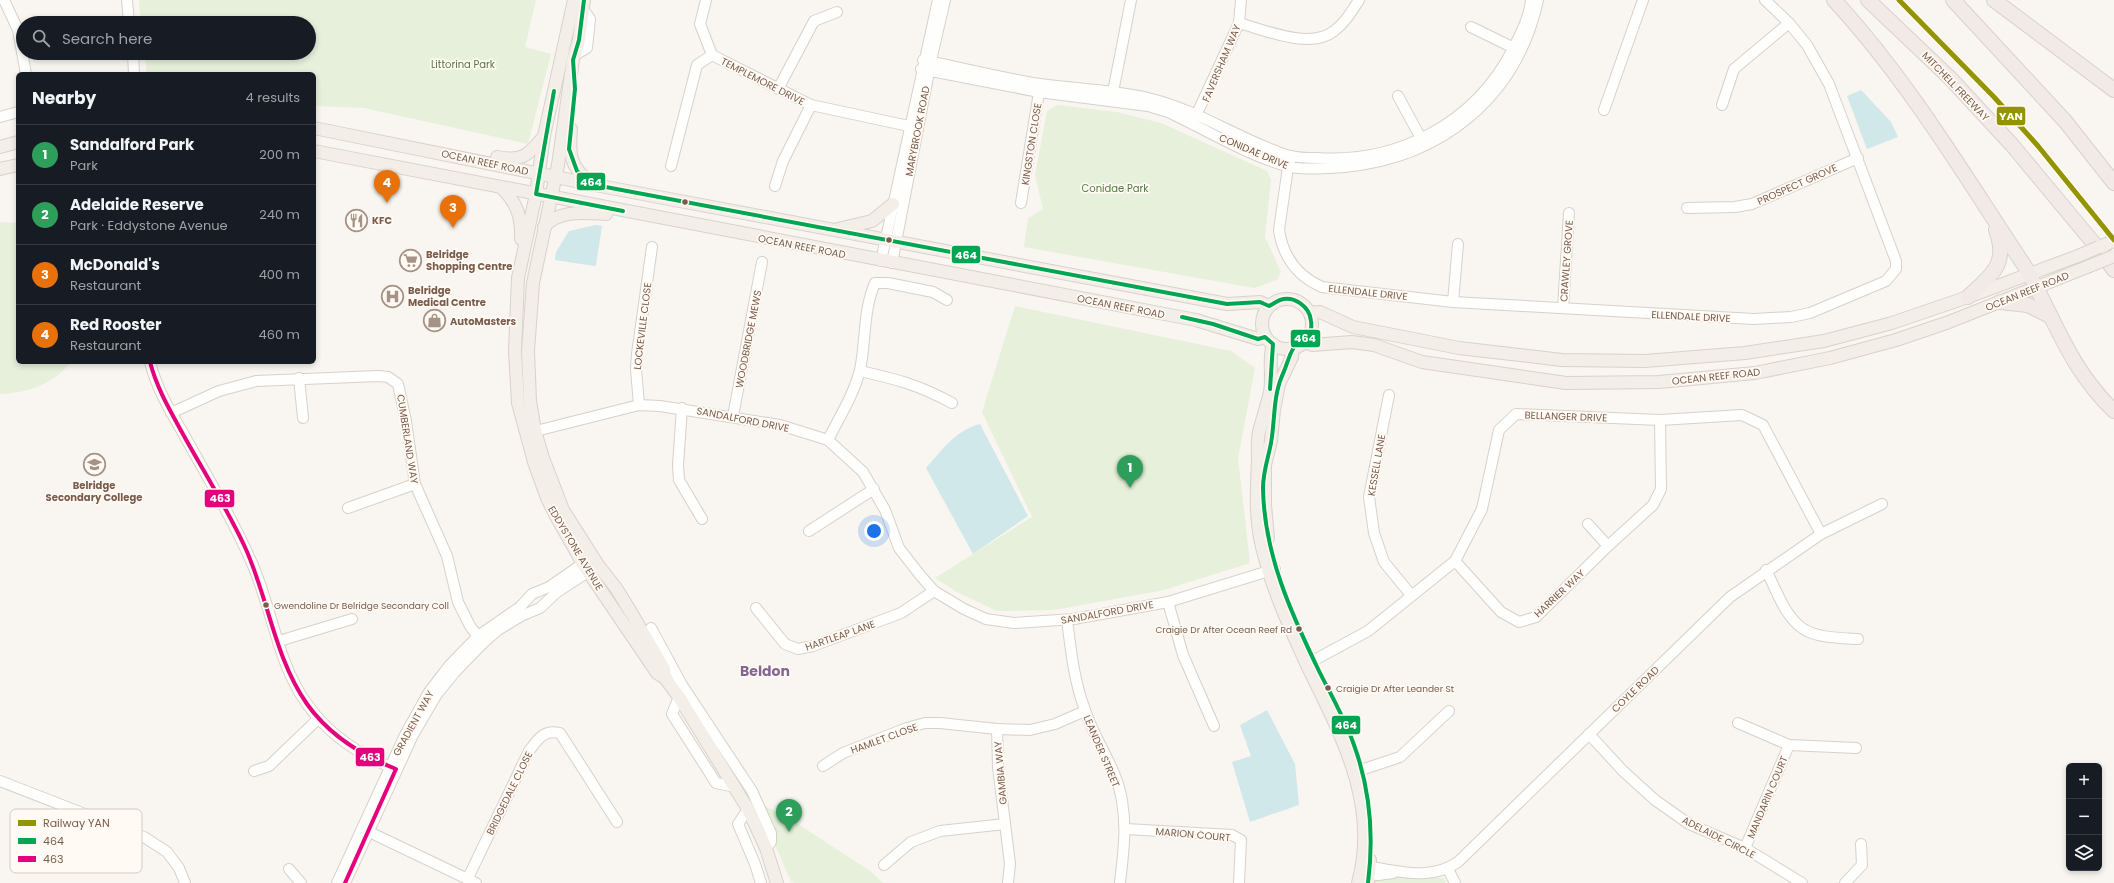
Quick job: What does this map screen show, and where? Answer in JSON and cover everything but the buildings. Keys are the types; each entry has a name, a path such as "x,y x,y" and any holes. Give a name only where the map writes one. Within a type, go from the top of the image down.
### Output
{"highway":[{"path":"1834,0 1875,48 1925,116 2037,287 2048,315 2081,374 2098,396 2114,411"},
{"name":"MITCHELL FREEWAY","path":"1868,0 1950,78 2012,145 2101,252 2114,270"},
{"path":"1953,0 2065,121 2114,183"},
{"path":"1994,0 2114,90"},
{"path":"1968,297 1997,268 2001,257 2001,243 1992,217"},
{"path":"2000,302 2028,305 2048,315"}],"main road":[{"name":"EDDYSTONE AVENUE","path":"580,3 563,44 544,136 536,194 518,278 515,351 518,403 530,433 543,458 563,510 591,565 616,588 664,669 665,678 698,718 748,809 766,848 777,883"},
{"name":"EDDYSTONE AVENUE","path":"530,433 528,373 533,283 556,177 574,58 580,40 580,3"},
{"path":"563,44 574,58 575,89 569,149 577,171 595,185"},
{"name":"OCEAN REEF ROAD","path":"316,128 381,140 595,185 1227,304 1260,302 1269,306"},
{"path":"381,140 428,143 511,160 526,156 544,136"},
{"path":"0,147 16,143"},
{"name":"OCEAN REEF ROAD","path":"316,151 886,262 1196,320 1258,339 1269,340"},
{"path":"0,169 16,165"},
{"path":"502,188 516,206 522,224 518,278"},
{"path":"831,230 872,221 893,204"},
{"path":"544,227 549,221 559,216 585,213 662,218"},
{"name":"OCEAN REEF ROAD","path":"1310,313 1320,312 1352,327 1459,348 1562,360 1645,361 1745,353 1824,341 1892,323 1968,297 2114,241"},
{"name":"OCEAN REEF ROAD","path":"1298,345 1352,342 1374,345 1422,362 1566,383 1659,382 1755,373 1830,358 1943,324 2114,256"},
{"path":"518,305 527,299 533,283"},
{"path":"1272,570 1266,527 1264,476 1278,390 1284,370 1298,345 1312,328 1310,313 1302,304 1291,299 1279,300 1269,306 1262,321 1269,340 1272,375 1271,386 1258,440 1256,489 1257,519 1272,570 1310,662 1358,771 1364,837 1365,874"},
{"path":"1269,340 1281,348 1298,345"}],"street":[{"path":"4,0 16,26"},
{"path":"127,0 128,16"},
{"name":"TEMPLEMORE DRIVE","path":"706,0 700,24 712,55 811,105 913,127"},
{"name":"MARYBROOK ROAD","path":"886,262 938,0"},
{"name":"MARYBROOK ROAD","path":"926,66 945,0"},
{"path":"1112,96 1131,0"},
{"name":"FAVERSHAM WAY","path":"1195,119 1239,23 1241,0"},
{"path":"1239,23 1305,40 1317,39 1334,31 1348,18 1359,0"},
{"name":"CONIDAE DRIVE","path":"1518,49 1531,0"},
{"name":"CONIDAE DRIVE","path":"1195,119 1288,167 1332,168 1375,163 1401,156 1423,142 1456,127 1478,110 1498,88 1518,49 1538,0"},
{"path":"1604,110 1643,0"},
{"name":"ELLENDALE DRIVE","path":"1291,156 1288,167 1279,230 1280,240 1290,264 1307,279 1322,287 1453,302 1746,318 1791,317 1810,312 1886,281 1896,269 1896,261 1829,84 1807,45 1789,23 1766,0"},
{"path":"778,89 814,21 837,12"},
{"path":"1722,105 1734,69 1789,23"},
{"path":"1470,26 1518,49"},
{"path":"671,166 697,65 712,55"},
{"path":"23,60 26,72"},
{"path":"133,60 134,72"},
{"name":"CONIDAE DRIVE","path":"926,66 1040,88 1112,96 1195,119 1291,156 1333,159 1377,155 1423,142"},
{"name":"KINGSTON CLOSE","path":"1021,204 1040,88"},
{"path":"1398,96 1423,142"},
{"path":"775,186 783,161 811,105"},
{"path":"0,117 16,113"},
{"name":"MARYBROOK ROAD","path":"891,241 893,204 913,127"},
{"name":"PROSPECT GROVE","path":"1687,208 1735,207 1752,204 1858,158"},
{"name":"CRAWLEY GROVE","path":"1563,308 1569,213"},
{"path":"1453,302 1458,244"},
{"name":"LOCKEVILLE CLOSE","path":"639,406 636,369 637,354 652,247"},
{"name":"WOODBRIDGE MEWS","path":"733,416 762,262"},
{"path":"828,440 860,371 869,295 875,283 888,283 933,292 947,300"},
{"path":"151,364 155,379 171,413 251,561 265,597 292,678 318,719 351,747 392,768"},
{"path":"860,371 898,379 924,388 952,403"},
{"name":"CUMBERLAND WAY","path":"171,413 201,397 256,381 299,378 378,376 388,377 398,384 406,421 414,484 447,556 458,602 480,639"},
{"path":"299,378 302,418"},
{"name":"KESSELL LANE","path":"1389,395 1369,497 1374,533 1384,562 1411,595"},
{"name":"SANDALFORD DRIVE","path":"530,433 639,406 682,408 733,416 780,425 828,440 855,463 874,489 885,510 899,548 934,591 964,609 986,619 1014,623 1067,620 1168,602 1272,570"},
{"path":"682,408 678,465 679,480 702,519"},
{"name":"BELLANGER DRIVE","path":"1310,662 1368,631 1411,595 1455,562 1482,509 1499,430 1516,414 1660,420 1742,415 1763,425 1821,534"},
{"name":"HARRIER WAY","path":"1455,562 1502,612 1519,622 1536,617 1608,546 1653,505 1661,489 1660,420"},
{"path":"348,508 414,484"},
{"path":"809,532 874,489"},
{"name":"COYLE ROAD","path":"1365,874 1397,872 1422,874 1448,869 1478,845 1589,734 1730,597 1766,570 1821,534 1882,504"},
{"path":"1588,524 1608,546"},
{"name":"GRADIENT WAY","path":"480,639 540,608 556,592 591,565"},
{"name":"GRADIENT WAY","path":"345,883 365,830 392,768 429,692 449,666 520,607 532,594 549,587 591,565"},
{"path":"1766,570 1786,610 1802,629 1826,637 1858,639"},
{"name":"HARTLEAP LANE","path":"756,608 785,644 798,649 813,646 901,613 934,591"},
{"path":"1168,602 1183,655 1214,726"},
{"path":"279,641 352,619"},
{"name":"LEANDER STREET","path":"1067,620 1075,675 1085,711 1115,775 1122,799 1126,829 1120,883"},
{"name":"EDDYSTONE AVENUE","path":"651,628 698,718 752,791 771,833 771,842 766,848"},
{"path":"679,696 672,714 716,783 735,787"},
{"name":"GAMBIA WAY","path":"1008,883 1010,864 998,767 997,729 1030,730 1056,724 1085,711"},
{"path":"1358,771 1400,758 1448,711"},
{"path":"254,770 268,766 318,719"},
{"name":"HAMLET CLOSE","path":"823,766 843,753 907,728 925,723 940,723 997,729"},
{"name":"MANDARIN COURT","path":"1738,723 1789,745 1856,748"},
{"name":"BRIDGEDALE CLOSE","path":"472,881 530,751 538,738 544,734 554,732 560,733 617,822"},
{"name":"ADELAIDE CIRCLE","path":"1589,734 1623,771 1655,800 1689,824 1745,848 1802,883"},
{"name":"MANDARIN COURT","path":"1745,848 1789,745"},
{"path":"0,781 71,809"},
{"path":"748,809 738,824 755,864 761,883"},
{"path":"884,865 911,842 940,831 1005,824"},
{"name":"MARION COURT","path":"1126,829 1232,835 1241,840 1239,883"},
{"path":"365,830 472,881"},
{"name":"GRADIENT WAY","path":"337,883 365,830"},
{"path":"142,837 167,852 180,868 185,883"},
{"path":"1845,883 1862,865 1861,844"},
{"path":"289,869 301,883"},
{"path":"1448,869 1455,883"}],"green space":[{"name":"Littorina Park","path":"139,0 536,0 525,47 551,54 528,144 364,108 316,106 316,72 147,72 146,60 316,60 316,16 140,16"},
{"name":"Conidae Park","path":"1057,105 1117,112 1161,123 1267,171 1271,180 1265,237 1281,272 1277,280 1254,288 1024,247 1028,218 1043,209 1035,175 1047,111"},
{"path":"0,222 16,223 16,364 69,364 48,382 39,386 20,392 0,394"},
{"path":"1015,306 1231,351 1255,368 1238,458 1250,563 1164,590 1054,610 997,611 957,592 935,578 1032,517 982,412"},
{"path":"756,802 784,815 870,871 883,883 795,883 791,881"},
{"path":"1376,876 1444,878 1446,883 1375,883"}],"water":[{"path":"1861,90 1891,122 1898,137 1867,149 1847,96"},
{"path":"596,225 602,226 596,265 594,266 555,260 556,252 569,231"},
{"path":"980,424 1028,516 973,554 926,468 957,436 971,427"},
{"path":"1267,710 1295,764 1299,805 1250,822 1232,762 1251,756 1240,725"}],"rail line":[{"name":"YAN","path":"1899,0 1994,97 2038,146 2114,240"}],"transit line":[{"name":"464","path":"584,0 579,40 573,60 575,89 569,149 577,171 595,185 1227,304 1260,302 1269,306 1279,300 1291,299 1300,303 1308,311 1311,321 1310,333 1293,349 1277,392 1271,443 1264,476 1263,488 1265,512 1268,536 1274,560 1289,605 1319,671 1338,707 1354,745 1364,779 1369,813 1371,848 1368,883"},
{"name":"464","path":"554,91 536,194 623,211"},
{"name":"464","path":"1182,317 1213,324 1258,339 1265,337 1273,344 1270,389"},
{"name":"463","path":"151,364 156,382 169,409 244,545 279,646 296,686 307,704 325,725 358,750 396,769 345,883"}],"place":[{"name":"Red Rooster","path":"387,203"},
{"name":"KFC","path":"356,220"},
{"name":"McDonald's","path":"453,228"},
{"name":"Belridge Shopping Centre","path":"411,260"},
{"name":"Belridge Medical Centre","path":"393,296"},
{"name":"AutoMasters","path":"434,321"},
{"name":"Belridge Secondary College","path":"94,465"},
{"name":"Sandalford Park","path":"1130,488"},
{"name":"Gwendoline Dr Belridge Secondary Coll","path":"266,605"},
{"name":"Craigie Dr After Ocean Reef Rd","path":"1299,629"},
{"name":"Craigie Dr After Leander St","path":"1328,688"},
{"name":"Adelaide Reserve","path":"789,832"}],"district":[{"name":"Beldon","path":"765,671"}]}
